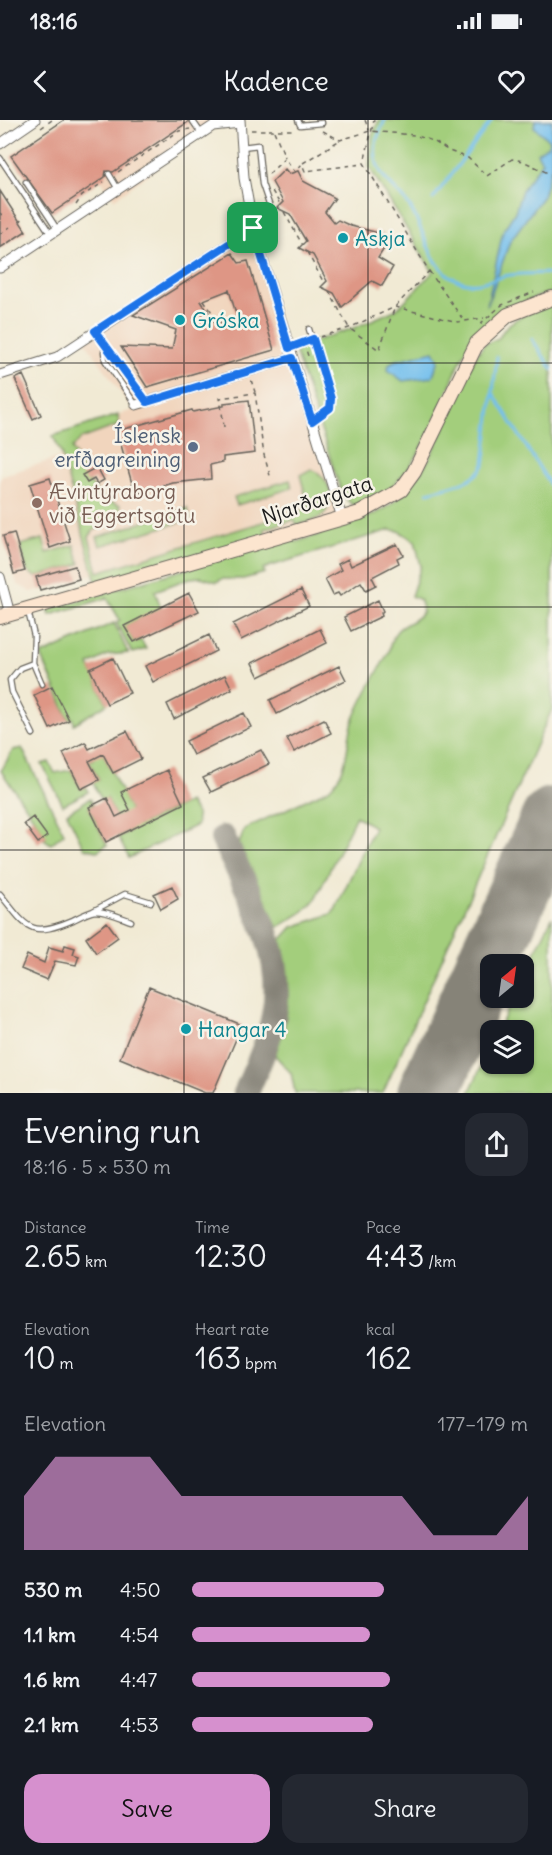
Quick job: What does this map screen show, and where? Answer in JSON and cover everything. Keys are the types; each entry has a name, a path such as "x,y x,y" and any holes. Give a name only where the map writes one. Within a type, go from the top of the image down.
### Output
{"main road":[{"name":"Njarðargata","path":"5,615 342,518 376,506 401,490 428,448 477,343 508,315 552,298"}],"street":[{"path":"0,144 35,120"},
{"path":"0,268 118,189 198,129 240,122 253,228 342,518"},
{"path":"0,375 57,357 253,228"},
{"path":"136,405 292,358"},
{"path":"0,577 5,615"}],"lane":[{"path":"192,120 198,129"},
{"path":"298,120 300,125 322,123"},
{"path":"242,147 258,145 262,184 273,216"},
{"path":"0,158 54,232"},
{"path":"110,176 118,189"},
{"path":"26,182 54,232"},
{"path":"309,329 331,403 326,412 312,421"},
{"path":"95,331 147,402"},
{"path":"104,352 105,360 136,405"},
{"path":"27,609 34,636 33,663 42,684"},
{"path":"33,663 20,668 9,680 12,692 33,734"},
{"path":"0,894 22,922 38,930 54,928 125,894 151,902"},
{"path":"93,911 131,921"}],"path":[{"path":"365,120 370,131"},
{"path":"374,120 364,163 429,271 464,322"},
{"path":"75,207 82,196 179,131 198,129"},
{"path":"274,130 285,158 295,172 302,164 340,140"},
{"path":"370,131 383,134 414,135 434,141 468,158 488,176 512,159 523,161 552,175"},
{"path":"265,178 285,158"},
{"path":"302,164 305,171 364,163"},
{"path":"270,187 280,204"},
{"path":"284,212 302,244"},
{"path":"0,234 10,227"},
{"path":"307,252 324,283"},
{"path":"289,348 349,328 395,307 429,271"},
{"path":"329,291 349,328 380,350 395,307"},
{"path":"204,300 219,323"},
{"path":"395,307 464,322 485,318 480,324"},
{"path":"304,343 308,356"},
{"path":"248,371 255,393 264,454 271,479"},
{"path":"224,427 220,398 255,393"}],"shaded area":[{"path":"62,120 224,120 114,199"},
{"path":"252,234 338,516 96,586 93,574 31,592 17,584 0,528 0,479 4,475 61,457 53,436 133,410 85,341"}],"green space":[{"path":"379,120 552,120 552,292 509,309 482,329 465,351 423,446 413,462 387,491 360,506 348,501 340,488 294,348 354,328 397,309 433,272 369,167 372,135"},
{"path":"552,303 552,709 383,1093 295,1093 291,1073 272,1052 281,1025 284,999 281,940 293,927 331,914 335,910 374,827 356,816 315,900 300,914 277,928 238,848 244,829 329,789 336,781 344,764 354,719 389,651 391,641 399,629 423,611 419,599 411,596 421,566 415,541 399,531 390,530 271,566 263,569 265,573 243,579 222,579 217,582 201,577 190,578 155,591 161,608 125,626 134,642 141,640 146,649 132,653 116,622 120,620 107,598 50,615 48,609 266,546 294,539 296,542 321,534 320,531 377,513 395,501 424,467 436,446 473,361 484,344 499,338 508,325 514,321"},
{"path":"118,415 119,425 81,439 72,448 96,491 111,502 120,505 119,522 94,530 89,537 98,572 309,508 300,475 311,469 318,473 327,484 331,498 329,505 320,517 312,521 297,525 294,520 264,529 266,535 97,585 61,453 53,436"},
{"path":"290,480 292,488 237,505 234,497"},
{"path":"187,508 191,519 100,546 97,537"},
{"path":"43,539 47,553 74,545 80,564 36,577 27,571 20,545"},
{"path":"114,623 128,653 107,655 89,665 107,704 74,724 73,718 69,720 41,655"},
{"path":"99,745 138,826 189,802 196,813 197,825 129,858 118,837 131,830 123,814 116,817 107,798 102,801 93,783 99,780 89,761 94,759"},
{"path":"22,748 64,833 51,844 44,839 46,836 1,771 13,750"},
{"path":"49,762 55,773 71,770 81,789 86,787 88,792 63,805 42,764"},
{"path":"90,798 93,805 89,807 107,845 97,851 84,848 67,813"},
{"path":"552,917 552,1093 469,1093 480,1069 480,1074 534,1074 534,1020 503,1020 509,1008 534,1008 534,955"}],"water":[{"path":"535,120 552,120 552,165 543,196 510,241 487,306 503,231 515,212 522,190 542,162 537,153 548,145 549,140 534,127"},
{"path":"434,351 439,360 432,377 403,381 388,370 389,364 394,361"}],"building":[{"path":"64,120 188,120 188,122 113,172 106,171 105,177 52,213 11,156"},
{"name":"Askja","path":"285,169 289,174 298,171 303,181 335,198 325,212 334,223 338,220 351,226 383,234 385,247 378,258 393,267 382,286 372,281 342,307 334,293 321,287 327,281 313,255 299,248 306,241 290,214 277,208 283,202 272,182"},
{"path":"0,191 26,231 0,248"},
{"name":"Gróska","path":"232,253 239,263 248,261 274,350 147,387 121,347 172,349 176,330 133,315","holes":["229,290 237,317 216,324 201,301"]},
{"path":"23,375 41,415 33,419 15,379"},
{"path":"249,400 255,453 223,457 223,462 210,465 211,479 173,483 135,494 117,431 192,410 193,412 224,406 224,403"},
{"path":"97,467 104,480 97,484 94,479 87,483 82,475"},
{"path":"50,478 70,541 50,548 30,484"},
{"path":"14,533 25,571 14,574 3,536"},
{"path":"397,544 403,555 397,558 399,563 372,577 376,585 366,590 361,582 340,596 338,593 333,595 325,579 341,570 338,564 348,559 351,566"},
{"path":"75,566 79,579 40,590 36,577"},
{"path":"301,590 309,606 241,640 233,624"},
{"path":"189,593 199,611 134,642 124,626"},
{"path":"378,600 383,611 382,616 351,631 344,617"},
{"path":"320,629 327,643 259,677 252,663"},
{"path":"209,635 216,651 153,682 145,666"},
{"path":"113,658 130,693 107,704 90,669"},
{"path":"339,666 346,680 277,714 270,700"},
{"path":"225,675 232,689 174,719 167,704"},
{"path":"52,686 69,720 50,729 34,695"},
{"path":"244,713 251,727 193,755 186,741"},
{"path":"324,719 331,733 294,752 287,738"},
{"path":"127,731 141,759 113,773 103,754 89,761 99,780 81,789 63,753 85,742 89,749"},
{"path":"261,750 269,764 211,792 203,778"},
{"path":"167,770 183,804 106,842 89,807 107,798 116,817 130,810 121,792"},
{"path":"33,817 47,836 38,843 24,824"},
{"path":"172,886 178,899 161,909 154,894"},
{"path":"107,922 118,937 96,953 86,938"},
{"path":"65,945 75,948 73,954 79,956 76,965 55,961 47,980 21,969 27,955 44,963 49,947 63,951"},
{"name":"Hangar 4","path":"149,987 242,1025 213,1093 205,1093 120,1058"}],"waterway":[{"path":"385,120 376,143 375,154 378,166 381,173 404,198 414,213 433,256 447,274 457,280 478,283 510,275 552,273"},
{"path":"433,199 492,120"},
{"path":"532,339 552,369"},
{"path":"428,492 467,480 480,471 484,465 497,357"},
{"path":"493,393 552,488"}],"taxiway":[{"path":"223,838 263,924 275,968 277,991 272,1025 246,1093"}],"runway":[{"path":"428,1093 552,818"}],"place":[{"name":"Askja","path":"343,238"},
{"name":"Gróska","path":"180,320"},
{"name":"Íslensk erfðagreining","path":"193,447"},
{"name":"Ævintýraborg við Eggertsgötu","path":"37,503"},
{"name":"Hangar 4","path":"186,1029"}],"route":[{"path":"253,228 289,348 313,339 331,399 330,408 312,421 292,358 147,402 95,331 253,228"}]}
